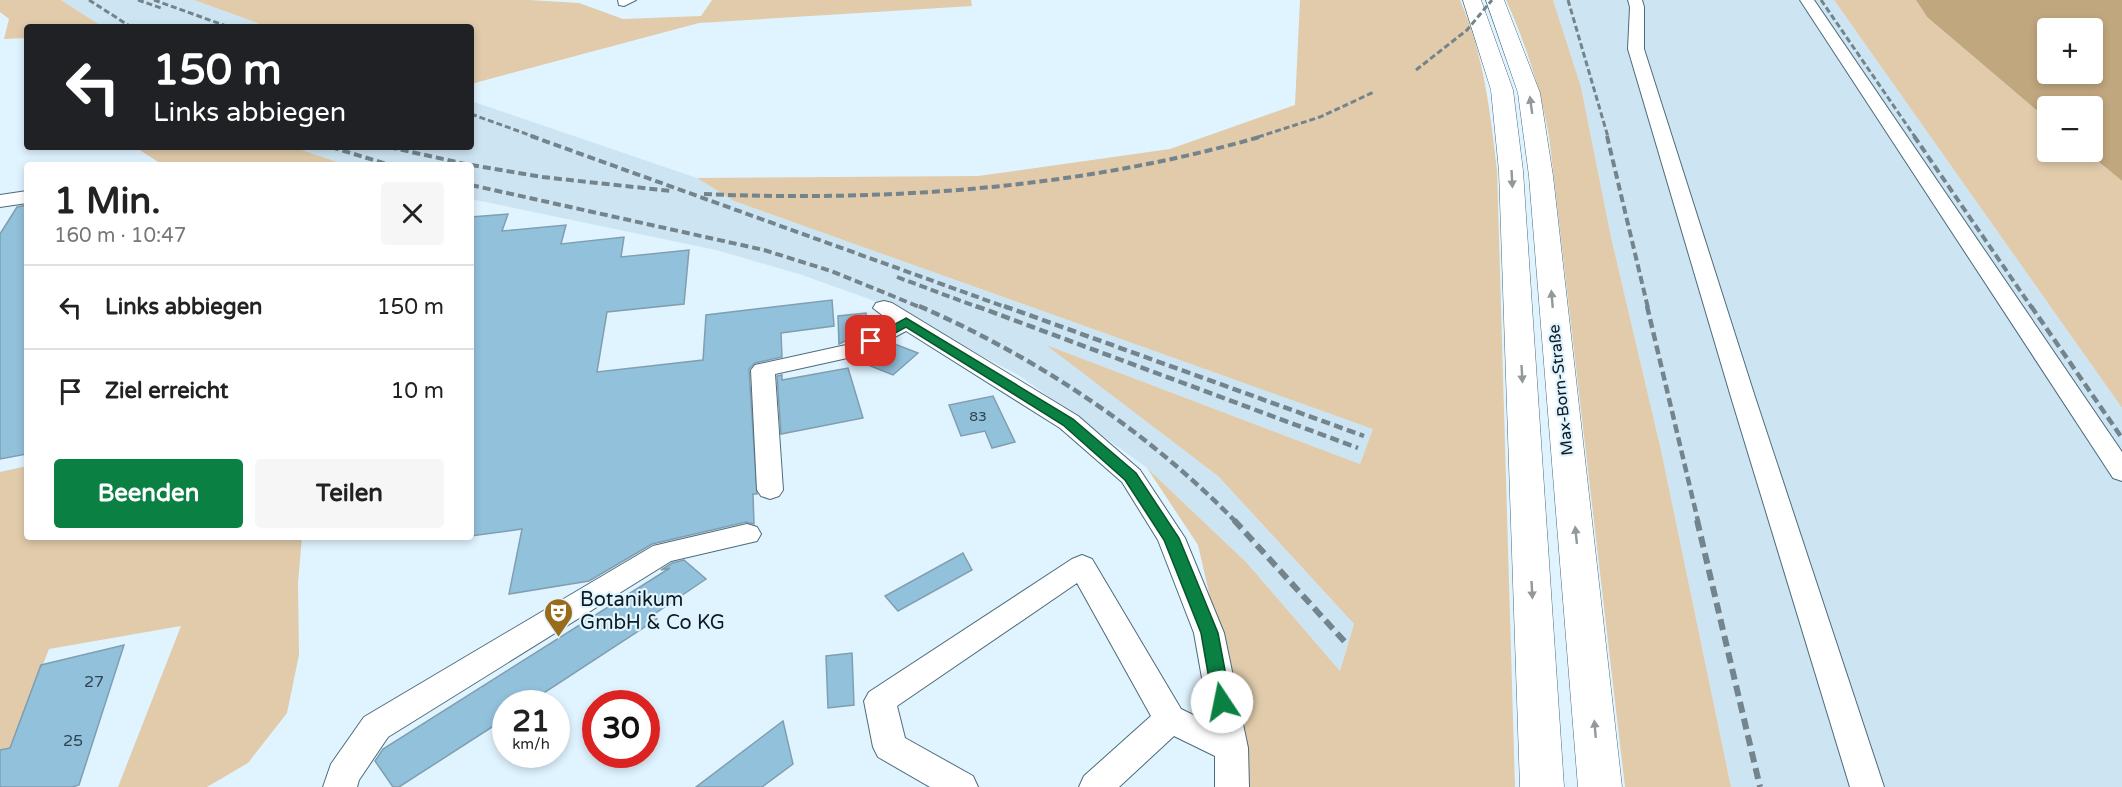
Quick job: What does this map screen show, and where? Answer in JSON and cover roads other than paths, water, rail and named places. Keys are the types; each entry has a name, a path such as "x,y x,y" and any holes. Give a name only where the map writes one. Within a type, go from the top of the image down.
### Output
{"main road":[{"path":"1472,0 1502,90 1511,171 1542,787"},
{"name":"Max-Born-Straße","path":"1494,0 1529,93 1541,176 1600,787"}],"street":[{"path":"1635,0 1637,7 1636,49 1746,407 1867,787"},
{"path":"1807,0 2122,472"},
{"path":"0,201 24,197"},
{"path":"770,490 763,370 853,350 895,315 1068,422 1131,476 1171,538 1209,633 1231,748 1232,787"},
{"path":"340,787 343,775 376,727 663,553 747,534"},
{"path":"961,787 890,747 880,701 1082,566 1170,719 1231,748"},
{"path":"1096,787 1170,719"}],"railway":[{"path":"89,0 126,24"},
{"path":"138,0 161,8"},
{"path":"154,0 221,24"},
{"path":"1416,70 1467,30 1492,0"},
{"path":"1568,0 1608,137"},
{"path":"1821,0 1915,137"},
{"path":"1258,137 1320,117 1374,92"},
{"path":"474,115 535,137"},
{"path":"531,136 1008,308"},
{"path":"704,194 845,196 986,188 1126,168 1195,154 1263,136"},
{"path":"1607,136 1648,308"},
{"path":"1914,136 2032,308"},
{"path":"341,150 380,162"},
{"path":"402,150 456,162"},
{"path":"474,166 542,177 671,191"},
{"path":"474,186 764,250 831,271 922,308"},
{"path":"897,277 980,308"},
{"path":"919,306 1005,348 1087,398 1165,456 1234,520"},
{"path":"976,306 1358,448"},
{"path":"1004,306 1364,436"},
{"path":"1647,306 1698,521"},
{"path":"2031,306 2122,438"},
{"path":"1234,520 1345,642"},
{"path":"1697,520 1760,787"}],"place":[{"name":"Botanikum GmbH & Co KG","path":"559,638"}]}
